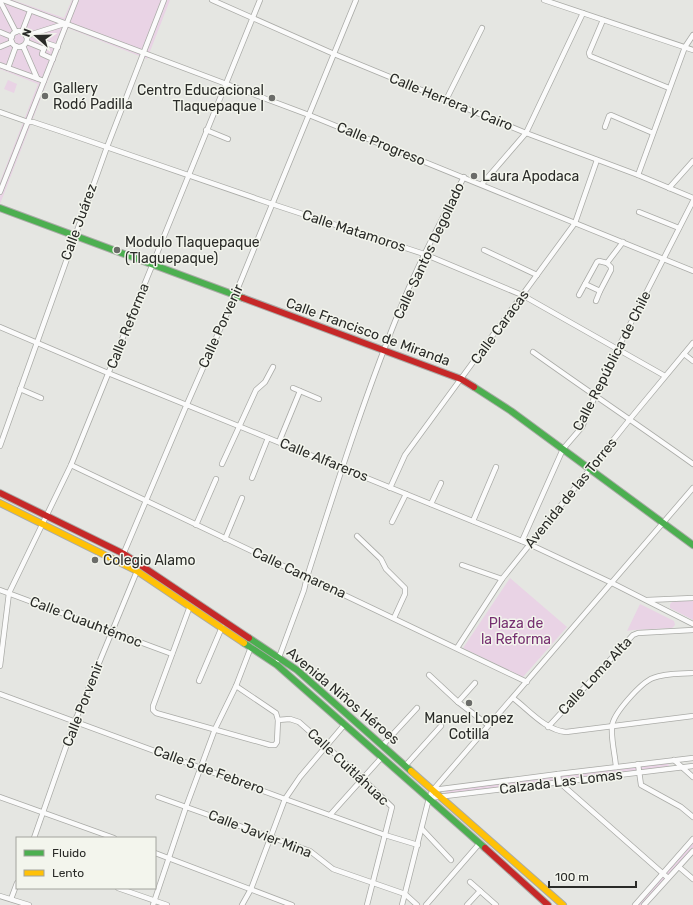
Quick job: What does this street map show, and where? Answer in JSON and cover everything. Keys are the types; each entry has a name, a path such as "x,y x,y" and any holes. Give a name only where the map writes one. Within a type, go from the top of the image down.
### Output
{"main road":[{"name":"Calle Francisco de Miranda","path":"0,208 461,379 511,411 693,545"},
{"name":"Avenida Niños Héroes","path":"0,493 124,554 297,670 563,905"},
{"name":"Avenida Niños Héroes","path":"0,502 137,571 277,664 548,905"}],"street":[{"path":"0,192 58,47 65,24 76,0"},
{"name":"Calle Juárez","path":"0,446 107,147 164,0"},
{"name":"Calle Herrera y Cairo","path":"212,0 334,54 526,133 638,175 693,200"},
{"name":"Calle Reforma","path":"0,666 9,593 70,465 260,0"},
{"name":"Calle Porvenir","path":"120,562 186,405 235,295 356,0"},
{"path":"544,0 693,50"},
{"path":"1,1 19,32 26,36 65,24"},
{"name":"Calle Progreso","path":"1,1 143,51 309,115 693,271"},
{"path":"0,47 12,40 19,32 30,11"},
{"name":"Calle Santos Degollado","path":"482,184 526,133 584,13"},
{"path":"603,20 589,53 590,56 669,88"},
{"path":"446,100 482,28"},
{"path":"0,32 12,40 16,46"},
{"path":"638,175 685,47 693,35"},
{"path":"26,36 27,42"},
{"path":"16,46 23,46 27,42"},
{"path":"27,42 44,49"},
{"path":"53,59 42,54 46,43 58,47"},
{"path":"8,68 16,46"},
{"path":"23,46 37,78"},
{"path":"0,65 44,81"},
{"name":"Calle Matamoros","path":"0,112 424,254 522,295 665,376"},
{"path":"605,126 609,116 611,115 653,133"},
{"path":"206,130 228,139"},
{"name":"Calle Caracas","path":"390,488 404,455 537,276 575,222 598,160"},
{"path":"669,188 693,161"},
{"name":"Calle Santos Degollado","path":"277,664 304,590 341,467 384,350 424,254 464,177"},
{"name":"Calle República de Chile","path":"522,542 564,449 582,426 617,350 693,200"},
{"path":"639,212 679,228"},
{"path":"607,263 623,242"},
{"path":"484,250 537,276"},
{"path":"579,295 597,262 607,263 612,270 596,301"},
{"path":"584,284 600,291"},
{"name":"Calle Alfareros","path":"0,327 108,374 529,544 612,583 693,624"},
{"name":"Avenida de las Torres","path":"457,648 502,579 529,544 693,343"},
{"path":"533,352 693,464"},
{"path":"684,354 693,361"},
{"path":"222,464 256,390 265,382 273,367"},
{"path":"292,388 319,399"},
{"path":"20,389 41,398"},
{"path":"279,442 300,391"},
{"path":"252,478 268,438"},
{"name":"Calle Camarena","path":"70,465 527,682"},
{"path":"473,522 496,467"},
{"path":"196,525 216,479"},
{"path":"431,504 441,483"},
{"path":"402,905 429,798 433,790 693,488"},
{"path":"392,522 406,494"},
{"path":"226,539 242,498"},
{"path":"357,536 381,559 386,569 405,588 405,594 394,618"},
{"path":"462,565 502,579"},
{"name":"Calle Porvenir","path":"34,837 75,721 137,571"},
{"name":"Calle Cuauhtémoc","path":"0,590 172,654"},
{"name":"Calle Alfareros","path":"645,600 693,598"},
{"path":"190,606 152,706 153,710 156,713 273,746 277,742 278,720 276,713 236,686"},
{"path":"199,681 222,627"},
{"name":"Calle Loma Alta","path":"548,727 633,635 638,633 693,630"},
{"path":"154,903 186,807 215,729 236,686 251,647"},
{"path":"616,767 612,726 617,713 646,682 660,676 693,672"},
{"path":"429,675 458,702 488,725"},
{"path":"458,702 475,683"},
{"name":"Calle 5 de Febrero","path":"0,694 285,799 385,835 418,845"},
{"path":"513,698 548,727 559,732 693,716"},
{"path":"383,745 417,708"},
{"name":"Calle Cuitláhuac","path":"278,720 290,719 297,721 362,778 392,807 367,905"},
{"path":"242,905 251,889 285,799 325,745 345,724"},
{"path":"406,765 441,726"},
{"path":"330,815 382,757"},
{"name":"Calzada Las Lomas","path":"433,790 693,758"},
{"path":"685,759 693,766"},
{"path":"674,760 693,777"},
{"path":"638,764 641,785 681,807 693,817"},
{"name":"Calzada Las Lomas","path":"429,798 693,766"},
{"path":"558,774 559,782 668,878"},
{"path":"0,797 111,837"},
{"name":"Calle Javier Mina","path":"158,797 310,851 333,869 405,894 417,905"},
{"path":"422,829 451,860"},
{"path":"635,905 693,839"},
{"path":"426,905 480,844"},
{"path":"644,905 693,851"},
{"path":"156,853 292,905"},
{"path":"679,866 693,880"},
{"path":"470,882 493,904"},
{"path":"11,899 16,886"},
{"path":"120,889 154,903 166,905"},
{"path":"467,905 480,891"},
{"path":"0,896 29,905"}],"green space":[{"path":"0,0 13,0 64,18 72,0 170,0 147,59 68,28 0,204 0,182 38,84 0,69"},
{"path":"8,80 17,84 14,93 4,89"},
{"name":"Plaza de la Reforma","path":"510,578 567,627 523,677 463,648"},
{"path":"673,601 693,601 693,620 670,608 670,604"},
{"path":"640,604 674,621 675,625 672,628 627,631"},
{"path":"668,763 669,766 639,772 638,764"},
{"path":"636,764 637,771 559,782 558,776"},
{"path":"555,774 556,780 446,796 445,790"},
{"path":"693,840 693,847 642,905 635,905"}],"traffic: fast":[{"path":"0,208 243,298"},
{"path":"474,387 511,411 693,545"},
{"path":"249,638 297,670 411,771"},
{"path":"244,643 277,665 485,848"}],"traffic: slow":[{"path":"0,503 137,571 244,643"},
{"path":"411,771 563,905"}],"traffic: jam":[{"path":"243,298 461,379 474,387"},
{"path":"0,493 124,554 249,638"},
{"path":"485,848 548,905"}],"place":[{"name":"Gallery Rodó Padilla","path":"45,96"},
{"name":"Centro Educacional Tlaquepaque I","path":"272,98"},
{"name":"Laura Apodaca","path":"474,176"},
{"name":"Modulo Tlaquepaque (Tlaquepaque)","path":"117,250"},
{"name":"Colegio Alamo","path":"95,560"},
{"name":"Manuel Lopez Cotilla","path":"469,703"}]}
